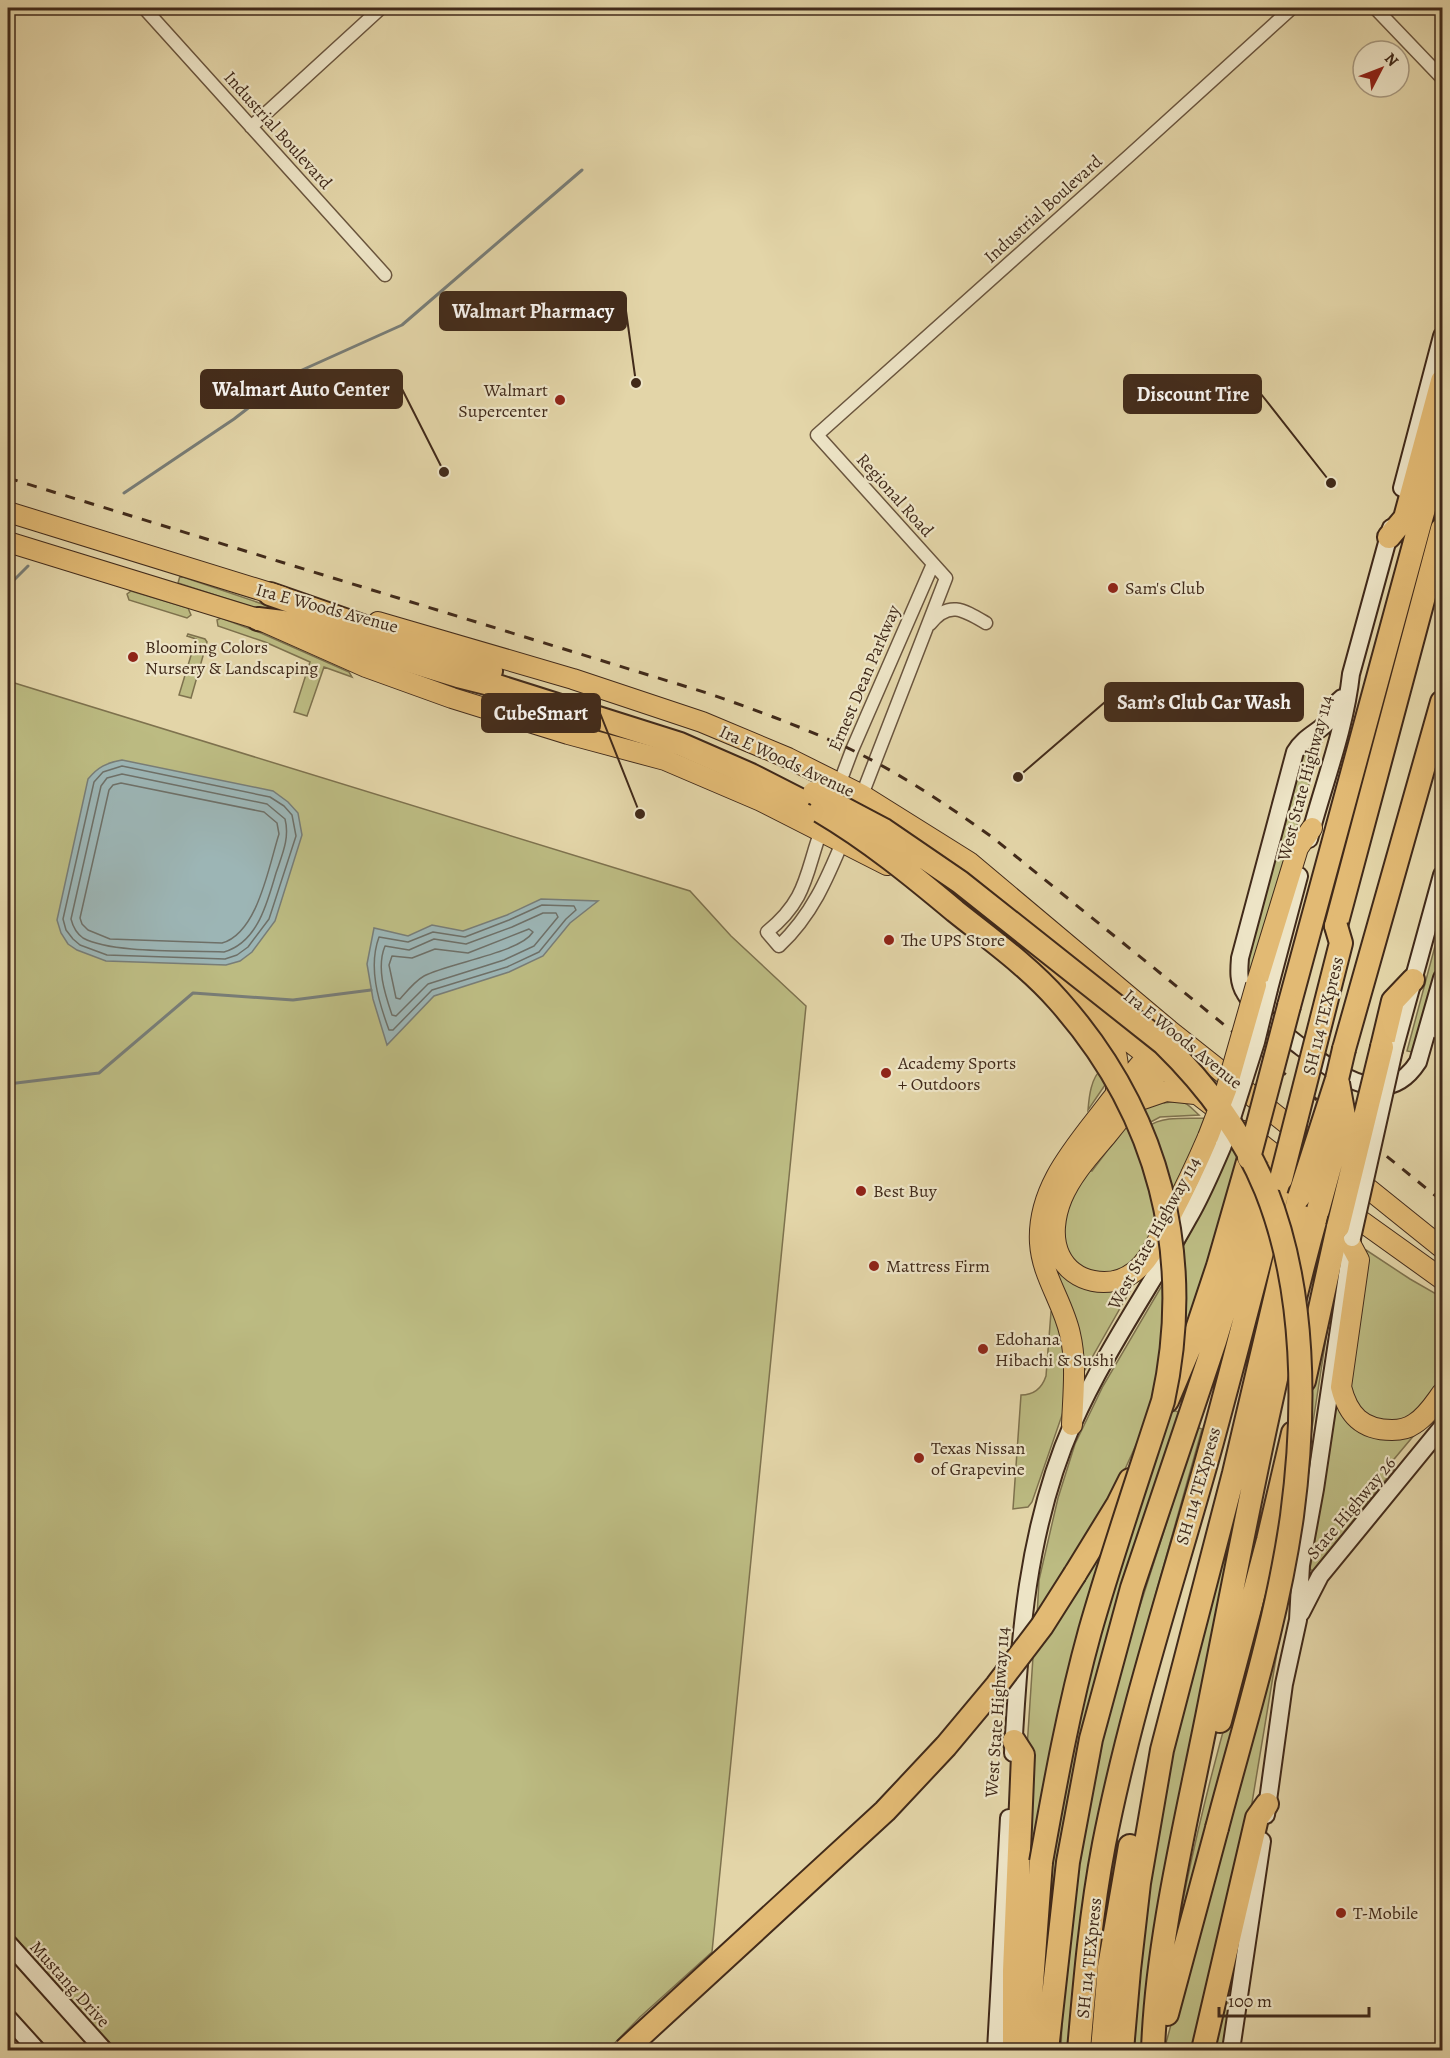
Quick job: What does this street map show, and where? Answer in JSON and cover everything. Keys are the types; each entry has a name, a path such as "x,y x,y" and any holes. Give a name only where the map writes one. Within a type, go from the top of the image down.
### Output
{"highway":[{"path":"1389,537 1405,518 1443,381"},
{"path":"625,2050 885,1811 923,1771 1004,1677 1042,1626 1118,1504 1167,1401 1195,1335 1218,1266 1266,1169 1289,1006 1419,523 1443,446"},
{"path":"1047,2050 1068,1862 1091,1738 1132,1588 1219,1331 1336,926 1443,529"},
{"path":"270,594 495,672 690,735 743,757 812,798 1022,965 1057,999 1089,1038 1125,1094 1147,1147 1165,1210 1172,1249 1173,1330 1168,1377 1162,1401 1112,1554 1069,1715 1041,1862 1028,2050"},
{"path":"258,619 283,622 680,744 884,830 960,882 1162,1043 1186,1067 1213,1100 1244,1147 1265,1189 1281,1236 1292,1291 1300,1374 1299,1440 1292,1517 1265,1644 1173,1989 1160,2050"},
{"path":"1122,2050 1137,1894 1162,1750 1229,1495 1299,1197 1337,1079 1443,702"},
{"path":"1187,1821 1198,1805 1347,1237 1388,1049 1393,1001 1413,980"},
{"path":"1153,2050 1160,1975 1187,1821 1265,1424 1299,1276 1344,1116 1337,1079"},
{"name":"SH 114 TEXpress","path":"1079,2050 1087,1963 1099,1873 1127,1740 1154,1638 1212,1442 1266,1169"},
{"name":"SH 114 TEXpress","path":"1101,2050 1109,1967 1123,1878 1140,1793 1209,1518 1229,1495"},
{"path":"1014,1742 1023,1755 1014,1971 1014,2050"},
{"path":"1203,2050 1257,1818 1267,1804"}],"main road":[{"name":"West State Highway 114","path":"1312,828 1349,691 1351,674 1443,336"},
{"name":"Ira E Woods Avenue","path":"8,512 270,594 434,637 691,718 788,758 862,795 969,862 1176,1036 1443,1248"},
{"name":"Ira E Woods Avenue","path":"8,542 258,619 366,667 452,698 568,734 665,760 761,801 843,842 947,897 980,919 1195,1094 1375,1231 1443,1279"},
{"path":"1349,691 1337,701 1329,720 1306,737 1295,752 1240,958 1240,982 1244,993 1255,1007 1291,1039 1335,1072 1359,1084 1377,1086 1390,1084 1413,1071 1436,1031 1443,978"},
{"path":"1155,1061 1134,1102 1077,1172 1062,1198 1055,1227 1059,1255 1083,1278 1096,1282 1117,1281 1142,1265 1191,1177 1216,1140 1226,1090 1262,987 1298,848 1312,828"},
{"path":"1413,980 1443,875"},
{"path":"1093,1012 1109,1035 1118,1056 1115,1094"},
{"path":"1072,1425 1074,1364 1070,1333 1048,1281 1040,1243 1043,1209 1052,1184 1066,1157 1115,1094 1155,1061 1176,1036"},
{"path":"1134,1102 1166,1091 1195,1094"},
{"name":"West State Highway 114","path":"996,2050 1014,1742 1025,1608 1035,1538 1072,1425 1092,1382 1190,1216 1216,1140"},
{"path":"1375,1231 1381,1245 1443,1291"},
{"path":"1347,1237 1359,1260 1341,1387 1345,1404 1359,1420 1375,1430 1402,1430 1423,1418 1443,1393"},
{"path":"1231,2050 1284,1684 1298,1620 1301,1565 1315,1489 1347,1237"},
{"name":"State Highway 26","path":"1298,1620 1320,1576 1443,1426"},
{"name":"Mustang Drive","path":"8,1943 104,2050"},
{"path":"8,2018 37,2050"}],"street":[{"name":"Industrial Boulevard","path":"144,8 385,275"},
{"path":"251,127 381,8"},
{"name":"Industrial Boulevard","path":"817,435 1292,8"},
{"path":"1375,8 1443,78"},
{"name":"Regional Road","path":"817,435 946,578"},
{"name":"Ernest Dean Parkway","path":"933,564 839,784 799,897 783,919 767,932 779,946 795,930 818,898 862,795 922,635 946,578"},
{"path":"922,635 935,618 945,610 954,608 967,612 986,623"},
{"path":"893,656 912,664"}],"shaded area":[{"path":"180,576 351,634 320,629 178,583"},
{"path":"131,591 188,608 191,615 187,618 129,600 127,594"},
{"path":"221,618 349,672 352,677 324,667 307,716 294,712 310,662 265,642 218,626 217,620"},
{"path":"188,634 205,639 207,642 191,698 179,695 196,639 187,636"},
{"path":"8,681 690,891 731,936 806,1006 712,1952 640,2017 608,2050 115,2050 8,1930"},
{"path":"1319,735 1322,741 1253,973 1248,972 1247,959 1303,750"},
{"path":"1442,920 1442,954 1433,989 1412,1052 1407,1051"},
{"path":"1102,1069 1105,1085 1088,1110 1093,1082"},
{"path":"1162,1098 1164,1103 1184,1102 1199,1115 1160,1117 1147,1124 1139,1109"},
{"path":"1209,1118 1187,1169 1182,1170 1186,1175 1170,1204 1148,1127 1169,1119"},
{"path":"1129,1122 1160,1220 1145,1248 1130,1265 1111,1273 1088,1270 1078,1265 1066,1249 1065,1218 1079,1184 1089,1171 1092,1171"},
{"path":"1233,1145 1239,1150 1226,1199 1204,1273 1178,1346 1178,1257"},
{"path":"1366,1250 1438,1295 1442,1300 1442,1380 1416,1412 1407,1419 1393,1423 1367,1416 1352,1401 1350,1379"},
{"path":"1051,1254 1057,1266 1135,1282 1082,1375"},
{"path":"1164,1282 1165,1334 1150,1414 1116,1489 1037,1617 1039,1580 1058,1498 1075,1444 1103,1386"},
{"path":"1331,1306 1309,1448 1309,1376"},
{"path":"1051,1312 1055,1313 1062,1330 1069,1395 1032,1502 1028,1507 1013,1509 1021,1395 1037,1390 1046,1376"},
{"path":"1336,1401 1343,1410 1415,1434 1390,1464 1395,1468 1313,1571 1310,1569"},
{"path":"1170,1410 1180,1412 1083,1731 1056,1864 1045,1947 1038,2050 1033,2050 1034,2018 1054,1823 1107,1602"},
{"path":"1199,1428 1202,1429 1126,1700 1101,1808 1082,1907 1070,2050 1061,2050 1063,1989 1073,1887 1092,1784 1114,1687 1196,1431"},
{"path":"1241,1485 1245,1486 1144,2050 1134,2050 1145,1899 1175,1732"},
{"path":"1118,1519 1026,1934 1025,1778 1033,1657"},
{"path":"1284,1610 1244,1851 1194,2049 1166,2043"},
{"path":"1253,1627 1261,1628 1169,1980 1194,1847"},
{"path":"1237,1949 1223,2050 1210,2050"}],"water":[{"path":"122,760 273,791 298,813 302,835 275,921 252,952 240,961 226,965 106,961 77,950 68,944 61,933 57,920 88,779 103,766"},
{"path":"541,899 598,901 570,923 543,956 509,972 434,996 387,1045 373,999 367,964 374,928 408,936 432,925 463,931 507,915"}],"waterway":[{"path":"124,493 234,419 291,375 402,325 582,170"},
{"path":"8,586 28,566"},
{"path":"8,1084 99,1073 193,993 293,1000 371,990"}],"railway":[{"path":"8,478 707,693 852,750 924,790 992,837 1442,1201"}],"place":[{"name":"Walmart Pharmacy","path":"636,383"},
{"name":"Walmart Supercenter","path":"560,400"},
{"name":"Walmart Auto Center","path":"444,472"},
{"name":"Discount Tire","path":"1331,483"},
{"name":"Sam's Club","path":"1113,588"},
{"name":"Blooming Colors Nursery & Landscaping","path":"133,657"},
{"name":"Sam’s Club Car Wash","path":"1018,777"},
{"name":"CubeSmart","path":"640,814"},
{"name":"The UPS Store","path":"889,940"},
{"name":"Academy Sports + Outdoors","path":"886,1073"},
{"name":"Best Buy","path":"861,1191"},
{"name":"Mattress Firm","path":"874,1266"},
{"name":"Edohana Hibachi & Sushi","path":"983,1349"},
{"name":"Texas Nissan of Grapevine","path":"919,1458"},
{"name":"T-Mobile","path":"1341,1913"}]}
